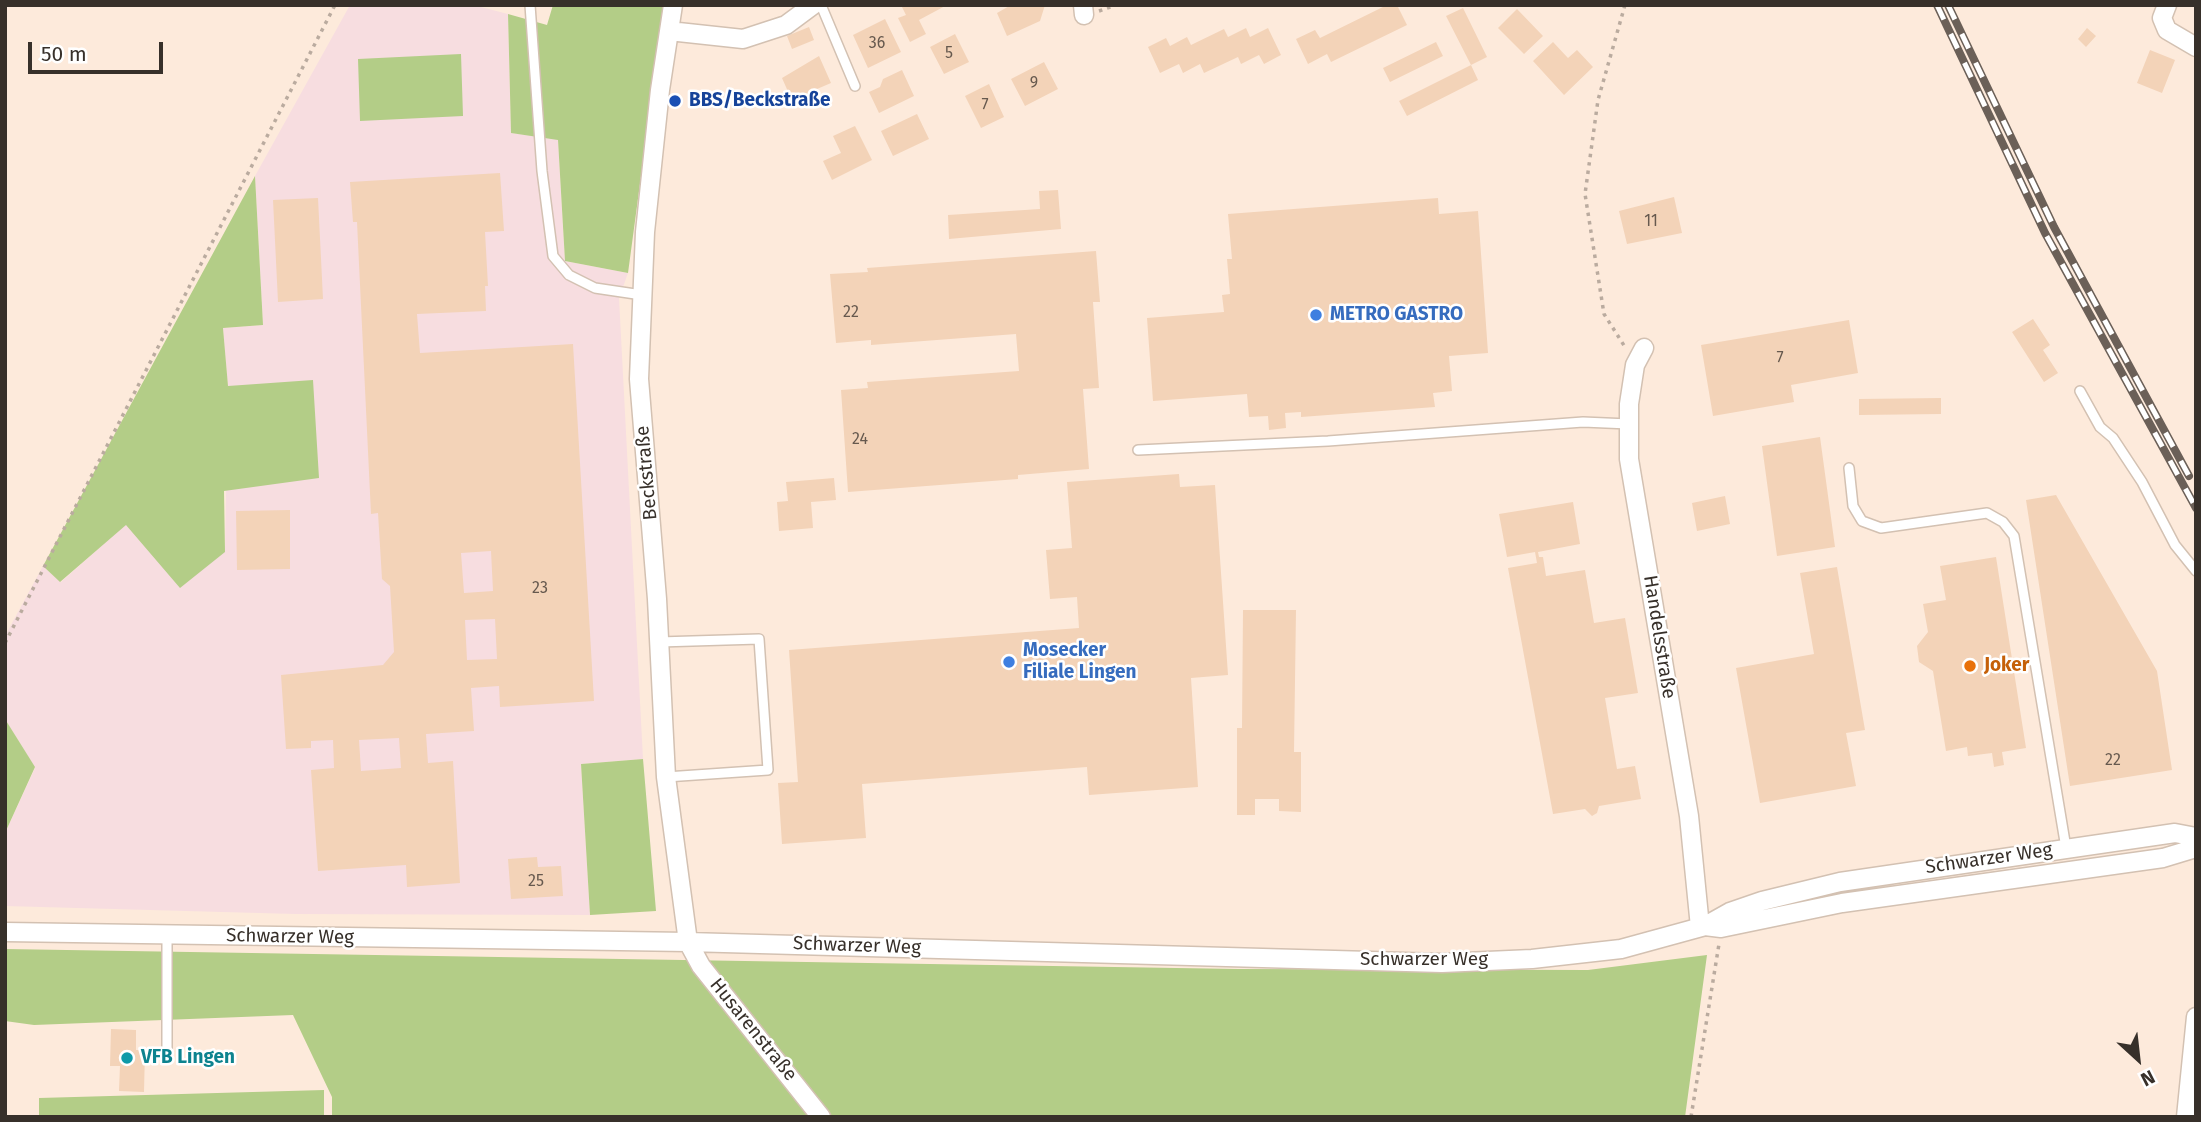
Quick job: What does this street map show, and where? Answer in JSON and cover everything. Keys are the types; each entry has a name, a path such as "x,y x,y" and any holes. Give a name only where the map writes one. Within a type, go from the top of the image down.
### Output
{"street":[{"name":"Beckstraße","path":"673,5 652,156 639,379 659,642 666,777 688,942"},
{"path":"669,31 743,39 786,25 813,5"},
{"path":"2167,5 2162,18 2167,30 2196,47"},
{"name":"Handelsstraße","path":"1644,348 1634,365 1629,459 1708,927"},
{"name":"Schwarzer Weg","path":"1708,927 1730,912 1762,901 1840,882 2175,833 2196,837"},
{"name":"Schwarzer Weg","path":"5,932 688,942 1442,962 1532,959 1621,949 1708,927 1923,890 2163,858 2196,848"},
{"name":"Husarenstraße","path":"688,942 701,966 821,1117"},
{"path":"2186,1117 2196,1017"}],"lane":[{"path":"530,5 542,171 553,256 569,275 595,288 642,295"},
{"path":"821,5 855,86"},
{"path":"2080,391 2100,427 2113,438 2141,482 2175,545 2196,571"},
{"path":"1138,450 1328,441 1583,422 1629,424"},
{"path":"1849,468 1853,506 1862,521 1881,528 1987,513 2003,522 2014,536 2066,848"},
{"path":"659,642 759,639 768,771 666,777"},
{"path":"167,934 167,1051"}],"path":[{"path":"5,643 335,5"},
{"path":"1625,5 1598,100 1585,194 1604,314 1634,365"},
{"path":"1691,1117 1716,977 1708,927"}],"shaded area":[{"path":"350,5 473,5 508,14 511,133 558,139 565,261 628,273 619,298 643,759 581,764 590,915 295,914 5,906 5,833 35,768 5,719 5,636 43,566 61,582 126,524 225,552 228,387 223,328 263,325 255,176"}],"green space":[{"path":"553,5 664,5 628,273 565,261 558,140 511,133 508,14 547,25"},
{"path":"461,54 463,116 360,121 358,59"},
{"path":"255,176 263,325 223,328 228,386 313,380 319,478 224,491 225,552 180,588 126,525 60,582 43,566"},
{"path":"5,719 35,767 5,833"},
{"path":"643,759 656,911 590,915 581,764"},
{"path":"5,949 1238,969 1588,970 1707,955 1685,1117 332,1117 332,1097 293,1015 34,1025 5,1021"},
{"path":"324,1090 324,1117 39,1117 39,1098"}],"building":[{"path":"901,5 947,5 919,20 926,34 910,42 898,18 906,15"},
{"path":"1011,5 1045,5 1040,21 1007,36 997,13"},
{"path":"1387,5 1397,5 1407,25 1331,62 1327,54 1308,64 1296,39 1315,30 1320,38"},
{"path":"1463,8 1487,57 1471,65 1446,16"},
{"path":"1517,9 1543,36 1524,54 1498,28"},
{"path":"885,19 901,52 868,68 853,35"},
{"path":"809,27 814,40 792,49 787,36"},
{"path":"1246,28 1250,37 1268,28 1281,55 1264,64 1259,55 1241,64 1238,57 1204,73 1200,64 1183,73 1179,64 1160,73 1148,47 1166,38 1170,46 1187,37 1191,45 1224,29 1228,37"},
{"path":"2087,28 2096,36 2086,47 2078,39"},
{"path":"955,34 969,62 944,74 930,47"},
{"path":"1436,42 1443,56 1390,82 1383,68"},
{"path":"1553,42 1568,58 1577,50 1593,67 1564,95 1533,61"},
{"path":"2150,50 2175,60 2162,93 2137,83"},
{"path":"819,56 831,83 794,105 782,78"},
{"path":"1044,62 1058,89 1025,106 1011,79"},
{"path":"1471,65 1478,80 1407,116 1399,101"},
{"path":"902,70 914,96 879,113 869,92 880,87 883,79"},
{"path":"989,84 1004,117 981,128 965,96"},
{"path":"917,114 929,139 893,156 881,131"},
{"path":"855,126 872,160 832,180 823,161 841,153 833,136"},
{"path":"500,173 504,231 485,232 488,286 485,286 486,311 417,314 420,353 573,344 594,701 500,707 499,686 471,688 474,731 426,734 428,763 453,761 460,883 407,887 406,865 318,871 311,770 334,768 333,740 311,741 311,748 286,749 281,675 383,665 394,652 390,586 382,579 378,513 371,514 357,222 353,222 350,182","holes":["491,551 493,591 464,593 461,553","495,619 497,659 467,660 465,620","399,738 401,768 361,771 359,740"]},
{"path":"1058,190 1061,229 949,239 948,215 1040,209 1039,191"},
{"path":"1674,197 1682,233 1627,244 1619,211"},
{"path":"318,198 323,299 278,302 273,200"},
{"name":"METRO GASTRO","path":"1438,198 1439,214 1478,211 1488,353 1449,356 1452,391 1433,393 1435,407 1301,417 1301,412 1285,413 1286,428 1269,430 1268,416 1249,417 1247,394 1153,401 1147,318 1224,312 1222,295 1230,294 1227,259 1232,259 1228,214"},
{"path":"1096,251 1100,302 1093,302 1099,388 1083,389 1089,469 1018,475 1018,479 848,492 841,390 868,388 867,382 1019,371 1016,334 871,345 871,340 836,343 830,274 868,272 867,268"},
{"path":"2033,319 2050,345 2043,350 2058,373 2044,382 2012,332"},
{"path":"1849,320 1858,373 1791,385 1794,402 1713,416 1701,345"},
{"path":"1941,398 1941,414 1859,415 1859,399"},
{"path":"1820,437 1835,547 1777,556 1762,446"},
{"name":"Mosecker Filiale Lingen","path":"1179,474 1180,487 1215,485 1228,675 1191,678 1198,787 1089,795 1087,767 862,784 866,838 782,844 778,783 798,782 789,650 1079,628 1077,597 1050,599 1046,550 1072,548 1067,482"},
{"path":"834,478 836,500 811,502 813,528 779,531 777,502 788,501 786,482"},
{"path":"2056,495 2157,671 2172,770 2070,786 2026,500"},
{"path":"1725,496 1730,524 1697,531 1692,503"},
{"path":"1573,502 1580,544 1538,552 1539,557 1543,557 1546,576 1585,570 1594,623 1625,618 1638,693 1605,698 1617,769 1635,766 1641,799 1599,806 1597,813 1592,816 1585,809 1553,814 1508,568 1537,563 1535,552 1507,557 1499,514"},
{"path":"290,510 290,569 237,570 236,511"},
{"name":"Joker","path":"1996,557 2026,748 2002,752 2004,765 1994,767 1992,753 1968,756 1967,747 1946,751 1933,671 1919,662 1917,646 1928,632 1923,604 1946,600 1940,566"},
{"path":"1837,567 1865,730 1846,733 1856,786 1760,803 1736,668 1814,654 1800,573"},
{"path":"1243,610 1296,610 1294,752 1301,752 1301,812 1279,811 1279,799 1255,799 1255,815 1237,815 1237,728 1242,728"},
{"path":"537,857 538,867 561,866 563,896 511,899 508,859"},
{"name":"VFB Lingen","path":"111,1029 136,1030 136,1050 145,1050 144,1092 119,1091 120,1066 110,1066"}],"railway":[{"path":"1937,5 2045,233 2196,508"},
{"path":"1948,5 2054,227 2189,476"}],"place":[{"name":"BBS/Beckstraße","path":"675,101"},
{"name":"METRO GASTRO","path":"1316,315"},
{"name":"Mosecker Filiale Lingen","path":"1009,662"},
{"name":"Joker","path":"1970,666"},
{"name":"VFB Lingen","path":"127,1058"}]}
